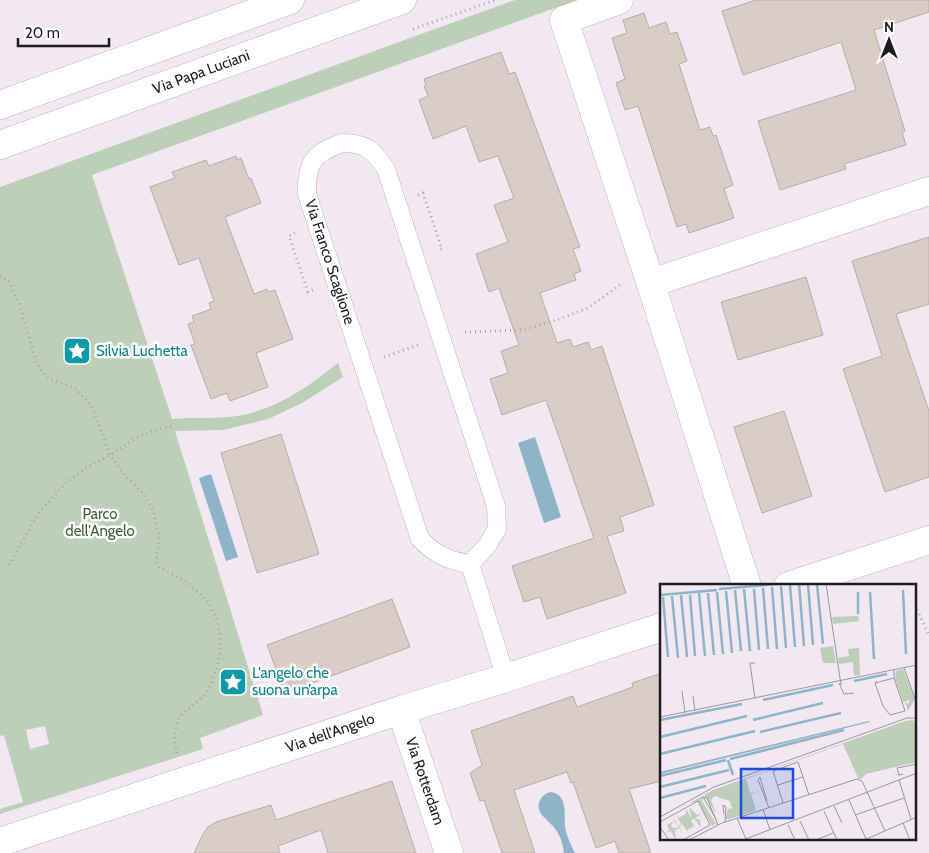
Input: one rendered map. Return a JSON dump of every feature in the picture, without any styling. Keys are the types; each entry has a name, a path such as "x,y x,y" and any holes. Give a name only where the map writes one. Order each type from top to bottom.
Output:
{"street":[{"path":"0,105 290,0"},
{"name":"Via Papa Luciani","path":"0,145 402,0"},
{"path":"619,0 564,20 650,279 746,584"},
{"path":"650,279 929,191"},
{"path":"794,584 929,540"},
{"name":"Via dell'Angelo","path":"0,842 401,710 660,628"},
{"name":"Via Rotterdam","path":"401,710 449,853"}],"lane":[{"name":"Via Franco Scaglione","path":"342,143 357,143 370,149 386,169 496,506 497,529 487,546 470,564 444,558 431,550 420,539 307,194 306,176 313,160 325,149 342,143"},
{"path":"470,564 506,678"}],"path":[{"path":"413,197 423,193 442,249 430,253"},
{"path":"302,230 290,236 308,292 320,288"},
{"path":"0,276 8,280 19,303 37,364 49,379 75,388 93,408 110,455 125,475 142,492 153,510 159,536 156,561 159,567 187,582 210,604 218,623 221,647 218,668 207,693 179,717 174,735 179,762 186,782"},
{"path":"456,332 523,330 588,308 611,290 628,281 650,279"},
{"path":"377,359 420,345"},
{"path":"9,565 40,511 66,483 87,467 136,438 174,426"},
{"path":"916,607 929,636"}],"green space":[{"name":"Parco dell'Angelo","path":"515,0 577,0 92,175 172,419 237,416 265,409 303,389 338,363 343,377 302,403 268,419 223,430 175,431 263,715 200,738 203,749 0,814 0,809 23,802 4,735 0,736 0,187","holes":["45,726 49,744 30,749 26,730"]}],"water":[{"path":"535,437 561,517 544,523 518,443"},
{"path":"211,474 238,557 226,561 199,478"},
{"path":"550,792 560,796 562,800 565,810 565,826 575,853 564,853 562,841 558,833 540,812 541,798"}],"building":[{"path":"756,0 929,0 929,12 874,30 905,131 902,132 906,145 844,164 846,169 780,190 758,121 856,90 841,42 743,75 722,11"},
{"path":"644,13 649,28 666,22 670,34 677,32 687,61 679,64 700,130 710,127 713,136 716,135 733,185 724,189 734,218 689,233 686,224 677,227 638,106 625,110 616,83 625,79 612,38 627,33 623,20"},
{"path":"501,52 509,74 515,72 580,247 573,249 581,271 574,274 576,280 540,293 557,343 570,339 573,347 588,342 591,350 602,346 654,505 620,517 624,531 607,536 626,593 547,619 540,597 524,602 512,566 594,538 546,400 502,415 490,379 508,373 501,351 519,345 499,288 489,292 476,254 508,242 494,205 514,198 498,156 479,162 466,126 433,139 419,100 428,96 424,86 426,85 424,79"},
{"path":"236,156 237,160 241,158 261,203 225,217 254,294 267,289 268,292 275,290 293,339 256,353 268,387 230,401 227,393 211,399 191,345 195,344 188,324 194,322 192,316 211,309 209,303 214,301 199,258 179,265 150,187 175,178 172,172 206,160 209,166"},
{"path":"929,237 929,304 896,314 929,411 929,477 885,492 843,369 882,356 852,261"},
{"path":"806,277 823,335 738,360 721,302"},
{"path":"784,411 812,496 762,513 734,427"},
{"path":"281,434 319,554 257,573 221,453"},
{"path":"392,599 410,647 285,693 267,645"},
{"path":"660,674 660,781 629,789 651,853 619,853 615,841 596,848 573,782 571,783 567,772 514,790 535,853 502,853 484,800 480,801 470,773 482,765 471,731 573,696 577,707 633,687 632,683"},
{"path":"392,781 416,853 328,853 321,830 278,846 280,853 194,853 203,834 208,827 216,822 271,805 276,820"}],"place":[{"name":"Silvia Luchetta","path":"77,351"},
{"name":"L'angelo che suona un’arpa","path":"233,682"}]}
